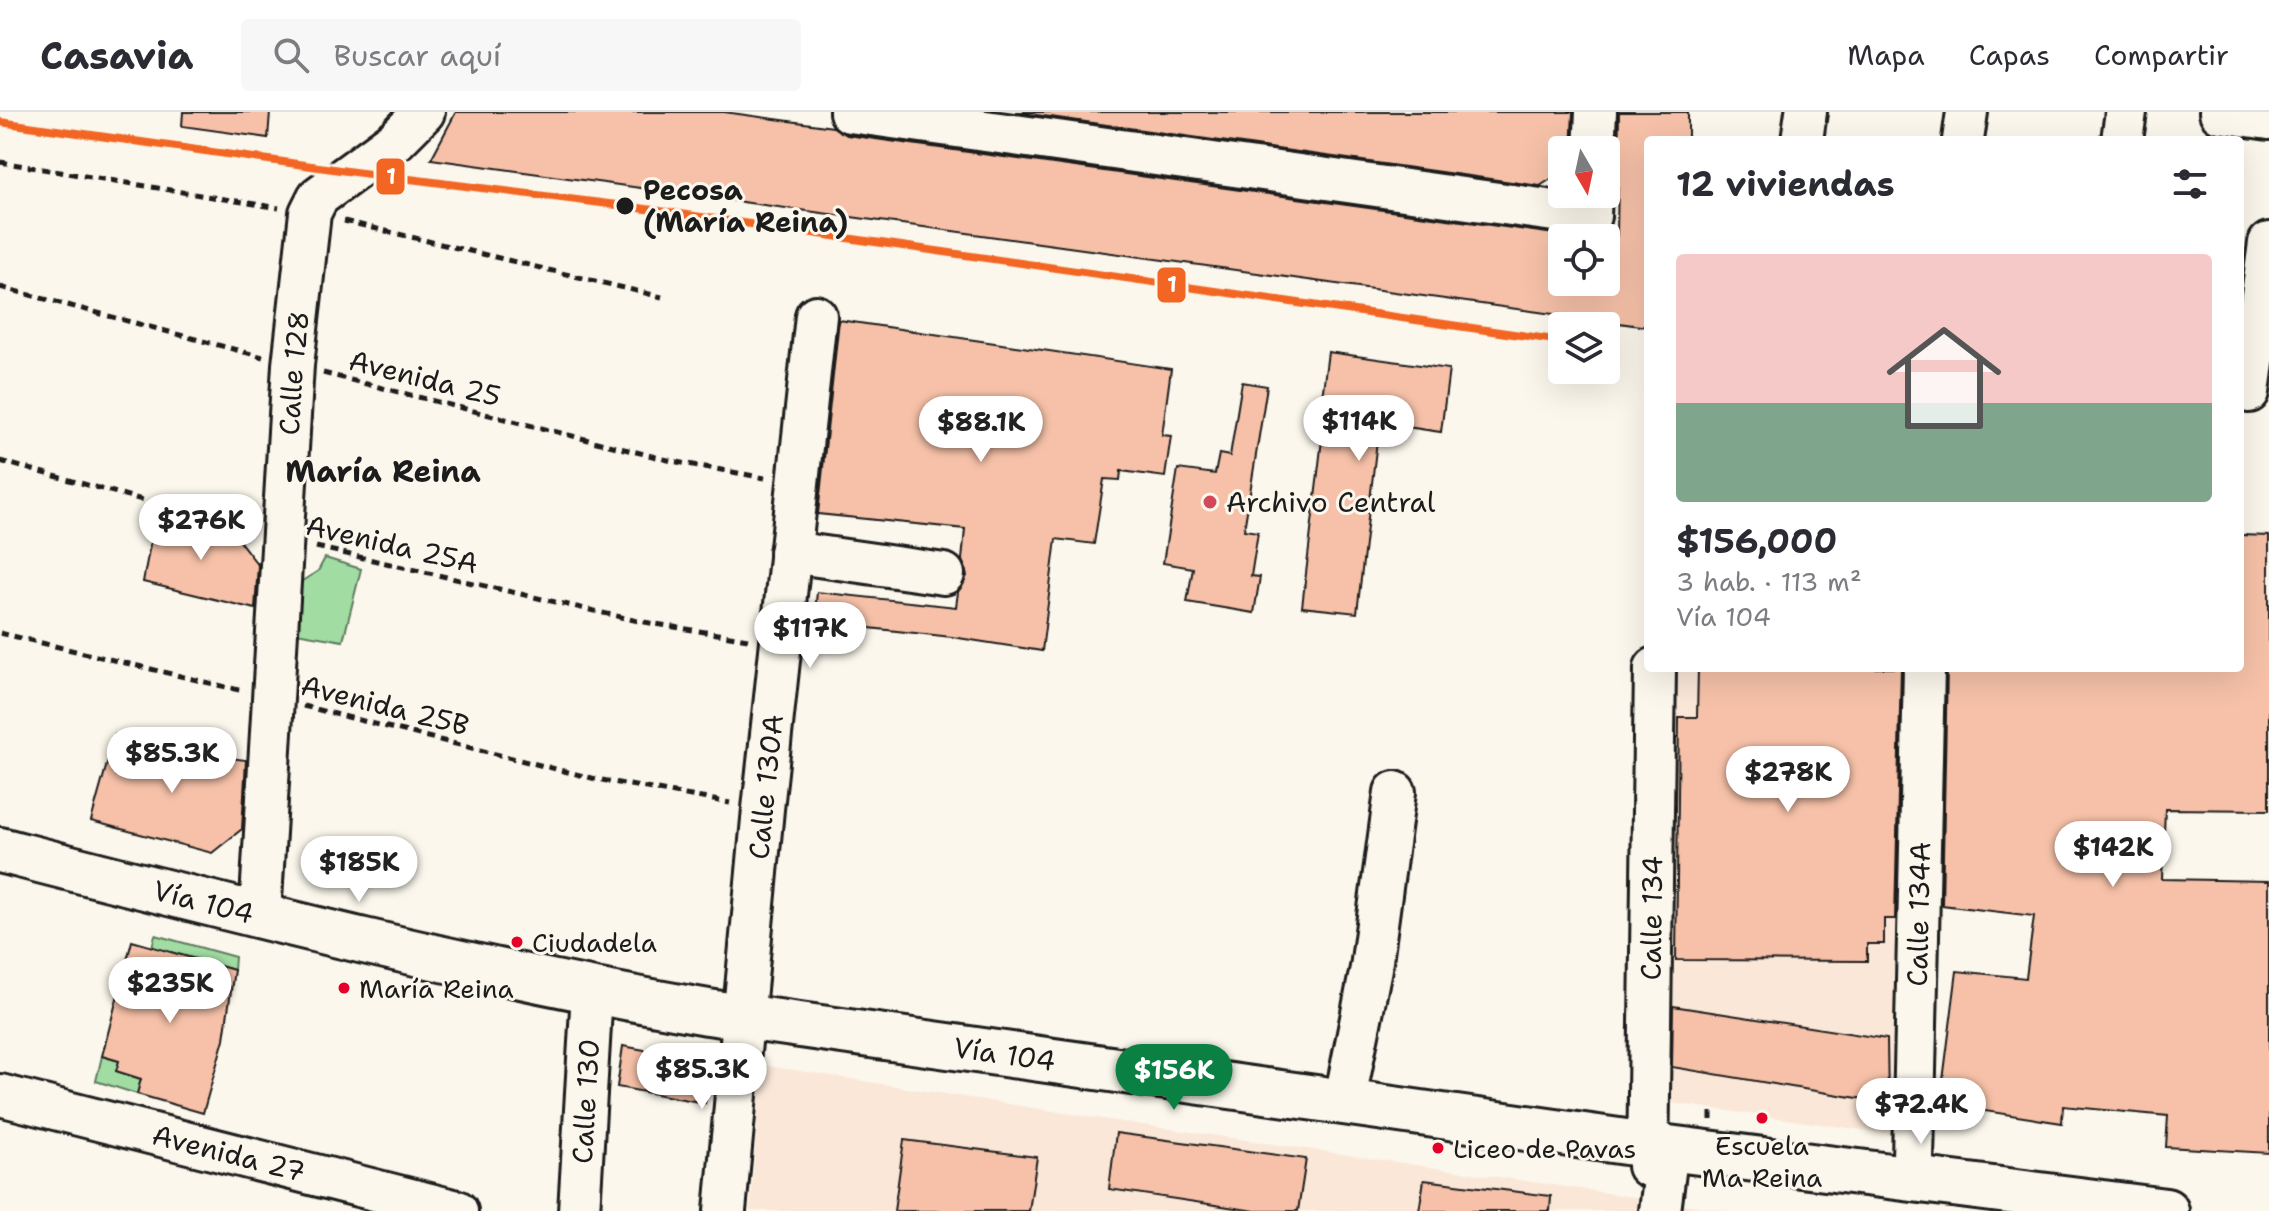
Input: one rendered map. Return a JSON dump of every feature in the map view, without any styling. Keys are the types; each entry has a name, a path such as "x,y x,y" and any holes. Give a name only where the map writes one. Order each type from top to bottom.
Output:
{"main road":[{"name":"Vía 104","path":"0,850 260,916 592,992 742,1017 1341,1101 1655,1153 2166,1211"}],"street":[{"name":"Calle 128","path":"260,916 293,365 310,213 318,197 397,139 424,112"},
{"path":"850,112 1590,216 1590,208"},
{"path":"1595,136 1596,112"},
{"path":"1803,136 1806,112"},
{"path":"1964,136 1967,112"},
{"path":"2123,136 2126,112"},
{"path":"2220,112 2269,119"},
{"path":"2249,392 2269,243"},
{"name":"Calle 130A","path":"725,1211 763,809 816,316"},
{"path":"790,552 944,574"},
{"name":"Calle 134","path":"1655,672 1655,1153 1660,1211"},
{"name":"Calle 134A","path":"1913,1160 1924,672"},
{"path":"1341,1101 1348,1084 1371,968 1395,792"},
{"name":"Calle 130","path":"579,1211 592,992"},
{"name":"Avenida 27","path":"0,1095 457,1211"}],"path":[{"name":"Avenida 25","path":"0,287 672,461 797,484"},
{"name":"Avenida 25A","path":"0,461 282,539 638,621 780,644"},
{"name":"Avenida 25B","path":"0,633 596,779 763,809"}],"shaded area":[{"path":"1667,672 1933,672 1898,1135 1657,1101"},
{"name":"Liceo de Pavas","path":"762,1065 1109,1120 1729,1211 750,1211"}],"green space":[{"path":"325,558 361,569 343,641 290,632 294,586 318,571"},
{"path":"155,935 235,957 234,970 152,947"},
{"path":"102,1056 119,1061 117,1071 141,1079 137,1094 96,1081"}],"building":[{"path":"183,112 270,112 268,138 182,126"},
{"path":"456,112 724,112 833,127 847,135 1548,233 1548,296 1620,296 1620,224 1617,224 1617,208 1620,208 1619,112 1688,112 1688,136 1644,136 1644,326 1620,323 1620,312 1548,313 431,159"},
{"path":"1015,112 1573,112 1572,136 1548,136 1548,181 1540,186"},
{"path":"839,320 1171,369 1162,435 1171,436 1165,477 1121,471 1120,480 1104,479 1094,544 1056,539 1042,651 952,637 814,622 817,592 956,607 958,592 967,576 962,560 965,529 818,514"},
{"path":"1328,352 1449,369 1441,432 1379,423 1357,613 1302,607 1325,414 1320,413"},
{"name":"Archivo Central","path":"1242,382 1267,386 1244,530 1258,532 1251,576 1260,577 1254,613 1187,602 1193,568 1163,563 1178,469 1215,474 1219,454 1230,456"},
{"path":"156,512 233,533 258,565 255,609 143,582"},
{"path":"2244,535 2269,536 2269,810 2165,809 2162,879 2269,881 2269,1153 2166,1147 2168,1116 2063,1106 2062,1123 1940,1104 1957,971 2026,978 2034,916 1942,905 1947,672 2244,672"},
{"path":"1698,672 1901,672 1895,919 1884,919 1884,944 1867,944 1867,961 1676,960 1679,717 1697,717"},
{"path":"115,735 176,751 246,760 242,829 212,853 91,821"},
{"path":"132,941 234,970 224,1039 203,1113 137,1094 141,1079 116,1071 119,1061 102,1056"},
{"path":"1673,1006 1887,1039 1888,1103 1672,1067"},
{"path":"623,1046 714,1063 705,1103 617,1087"},
{"path":"1116,1133 1306,1159 1298,1211 1255,1211 1109,1189"},
{"path":"904,1140 1037,1157 1029,1211 894,1211"},
{"path":"1424,1180 1551,1196 1550,1211 1419,1211"}],"transit line":[{"name":"1","path":"0,122 354,172 625,206 1548,339"}],"place":[{"name":"Pecosa (María Reina)","path":"625,206"},
{"name":"Archivo Central","path":"1210,502"},
{"name":"Ciudadela","path":"517,942"},
{"name":"María Reina","path":"344,988"},
{"name":"Escuela Ma Reina","path":"1762,1118"},
{"name":"Liceo de Pavas","path":"1438,1148"}],"district":[{"name":"María Reina","path":"383,472"}]}
